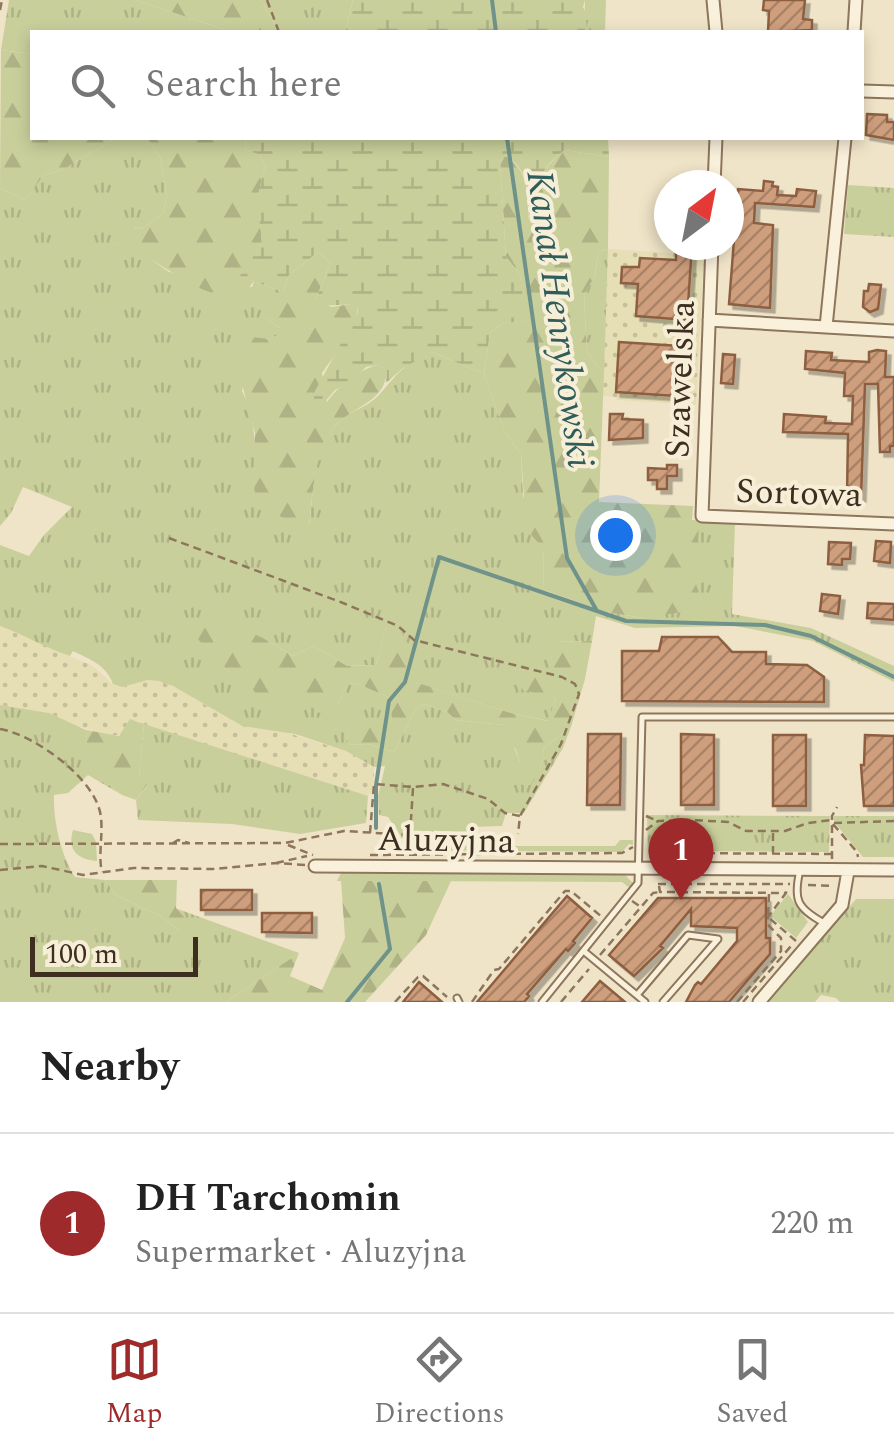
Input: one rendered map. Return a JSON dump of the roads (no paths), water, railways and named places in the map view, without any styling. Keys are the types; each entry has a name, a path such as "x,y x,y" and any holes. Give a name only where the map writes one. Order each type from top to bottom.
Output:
{"street":[{"path":"713,0 716,30"},
{"path":"854,30 856,0"},
{"path":"864,91 894,92"},
{"path":"715,170 716,140"},
{"path":"826,327 846,140"},
{"name":"Szawelska","path":"702,516 711,260"},
{"path":"709,320 894,331"},
{"name":"Sortowa","path":"702,516 894,524"},
{"name":"Aluzyjna","path":"317,859 640,869 894,870"},
{"path":"759,1002 842,905 848,870"}],"lane":[{"path":"542,1002 638,883 642,717 894,717"},
{"path":"800,870 797,899 812,916 826,924"},
{"path":"637,995 688,935 718,939 664,1002"},
{"path":"585,952 600,958 645,1002"}],"waterway":[{"name":"Kanał Henrykowski","path":"492,0 496,30"},
{"name":"Kanał Henrykowski","path":"507,140 567,558 597,611 626,621 765,625 811,636 894,677"},
{"path":"376,828 376,785 389,701 405,682 439,557 597,611"},
{"path":"347,1002 390,949 379,884"}],"place":[{"name":"DH Tarchomin","path":"681,900"}]}
